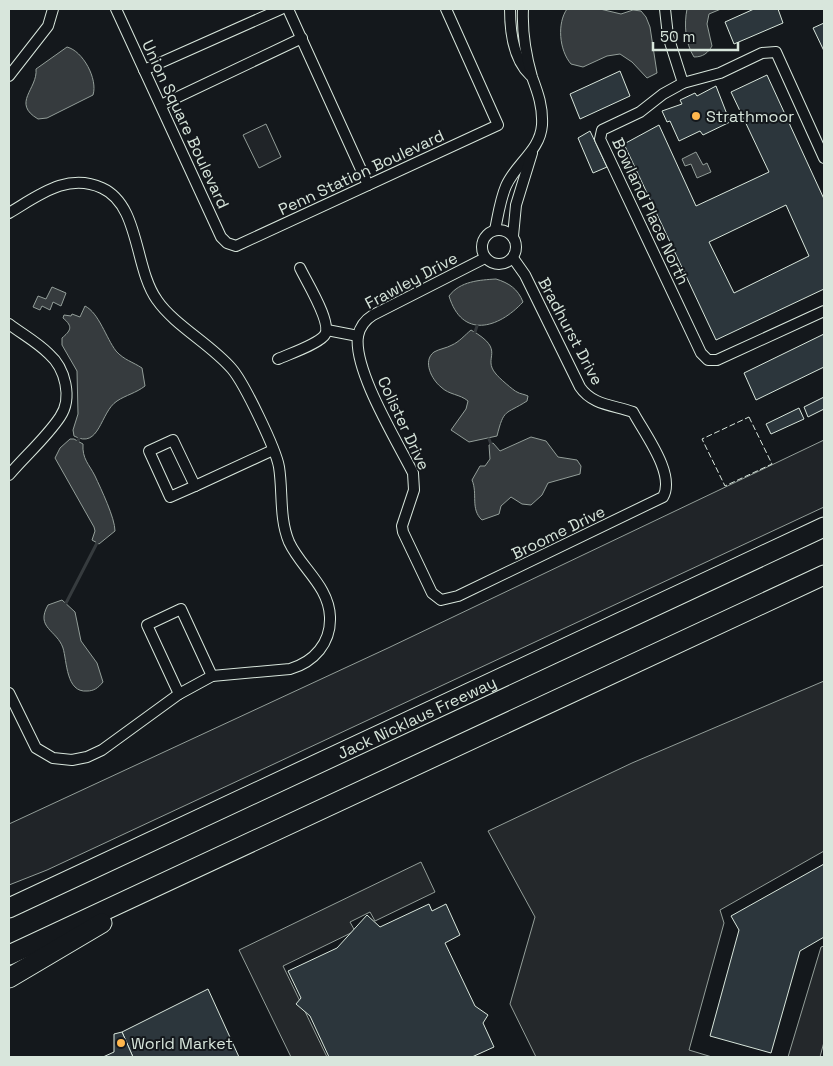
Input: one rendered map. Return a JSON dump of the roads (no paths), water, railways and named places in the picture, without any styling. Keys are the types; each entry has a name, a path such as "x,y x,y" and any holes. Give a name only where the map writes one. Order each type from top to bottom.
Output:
{"highway":[{"name":"Jack Nicklaus Freeway","path":"9,908 824,527"},
{"path":"9,955 824,574"},
{"path":"9,978 191,870"}],"street":[{"path":"9,76 48,26 53,9"},
{"name":"Union Square Boulevard","path":"116,9 221,237 228,243 236,246"},
{"path":"144,70 281,9"},
{"path":"288,9 368,185"},
{"name":"Penn Station Boulevard","path":"236,246 498,125 446,9"},
{"path":"510,9 510,27 514,44 520,62 533,78"},
{"path":"513,236 501,230 495,230 490,233 483,241 482,252 485,258 491,263 499,265 507,263 513,258 516,247 513,236 516,204 542,126 542,108 526,48 523,9"},
{"path":"665,9 668,36 683,83"},
{"path":"161,105 302,38"},
{"name":"Bowland Place North","path":"824,158 776,52 762,53 720,74 683,83 663,94 640,112 602,130 600,139 701,353 708,360 717,360 824,310"},
{"path":"495,230 506,186 516,169 532,152"},
{"path":"9,213 45,191 66,183 89,184 115,196 125,208 143,269 156,300 232,369 273,450 278,464 282,510 290,543 326,596 330,617 326,640 311,658 301,666 290,669 212,676 179,694 102,750 72,760 53,758 36,748 9,693"},
{"name":"Frawley Drive","path":"358,336 362,324 373,315 485,258"},
{"name":"Bradhurst Drive","path":"513,258 525,275 587,397 597,402 633,412 666,472"},
{"path":"278,359 322,338 327,330 325,320 300,268"},
{"path":"9,324 50,354 60,366 65,378 66,391 61,416 9,475"},
{"path":"327,330 358,336"},
{"name":"Colister Drive","path":"358,336 361,365 413,473 414,490 402,526 403,532 432,593 441,600"},
{"path":"195,486 173,440 149,451 170,497 195,486 273,450"},
{"name":"Broome Drive","path":"441,600 467,592 663,497 668,483 666,472"},
{"path":"179,694 147,625 181,609 212,676"}],"waterway":[{"path":"475,332 477,326"},
{"path":"489,439 491,444"},
{"path":"66,603 97,543"}],"place":[{"name":"Strathmoor","path":"696,116"},
{"name":"World Market","path":"121,1043"}]}
